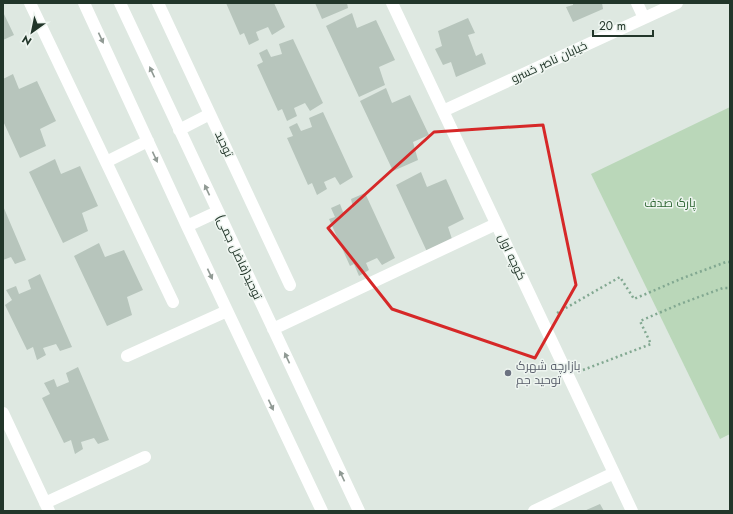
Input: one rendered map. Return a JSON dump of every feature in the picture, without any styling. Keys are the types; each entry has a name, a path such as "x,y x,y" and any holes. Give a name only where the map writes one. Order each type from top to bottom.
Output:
{"street":[{"path":"30,3 173,302"},
{"path":"84,3 187,226 322,511"},
{"name":"توحید(فاضل جمی)","path":"120,3 217,212 359,511"},
{"name":"توحید","path":"158,3 290,285"},
{"name":"کوچه اول","path":"392,3 632,511"},
{"path":"637,3 644,18"},
{"name":"خیابان ناصر خسرو","path":"443,111 677,3"},
{"path":"179,130 210,114"},
{"path":"106,162 148,141"},
{"path":"187,226 217,212"},
{"path":"273,329 496,224"},
{"path":"127,356 227,311"},
{"path":"3,414 47,507 145,457"},
{"path":"534,511 614,473"}],"path":[{"path":"542,322 620,277 634,299 683,278 726,262 730,262"},
{"path":"568,376 651,344 640,321 723,288 730,288"}],"highlighted area":[{"path":"543,125 576,285 535,358 392,309 328,228 434,132"}],"green space":[{"name":"پارک صدف","path":"730,107 730,434 720,439 591,174"}],"building":[{"path":"226,3 274,3 285,27 272,35 268,27 256,32 259,40 249,45 244,33 240,35"},
{"path":"315,3 347,3 348,8 322,19"},
{"path":"573,3 602,3 603,9 573,22 566,7 573,5"},
{"path":"3,12 14,35 3,40"},
{"path":"352,13 357,28 376,20 395,60 379,67 385,85 359,97 326,26"},
{"path":"468,18 475,33 468,35 476,56 482,53 486,64 456,77 451,62 443,65 435,49 442,46 438,31"},
{"path":"293,39 323,103 310,111 305,103 294,108 297,116 287,121 282,109 278,111 257,65 263,62 259,53 267,49 271,57 282,54 279,44"},
{"path":"13,74 19,89 37,81 56,121 40,129 46,146 20,158 3,121 3,79"},
{"path":"386,88 392,103 410,95 429,135 413,142 418,160 393,171 360,101"},
{"path":"323,112 353,177 340,185 335,177 324,182 327,189 317,195 312,183 308,185 287,138 293,136 289,127 297,123 301,131 312,127 309,118"},
{"path":"55,159 61,174 80,166 98,206 82,213 88,231 63,243 29,172"},
{"path":"421,172 427,187 446,179 464,219 448,227 454,245 429,256 396,185"},
{"path":"365,193 395,258 382,265 377,258 366,263 369,270 359,276 354,264 350,266 329,219 335,217 331,208 340,204 343,212 353,208 351,199"},
{"path":"3,206 26,260 15,264 11,257 3,260"},
{"path":"99,243 105,257 124,250 143,290 127,297 132,315 107,326 74,256"},
{"path":"40,274 72,347 60,351 56,344 43,348 46,355 37,360 33,347 27,350 5,305 12,300 6,290 16,286 19,294 31,289 28,280"},
{"path":"78,367 109,440 98,444 94,438 81,442 83,449 75,454 71,440 64,443 42,398 50,394 44,383 54,379 57,387 69,382 66,373"},
{"path":"600,504 604,511 584,511"}],"place":[{"name":"بازارچه شهرک توحید جم","path":"508,373"}]}
